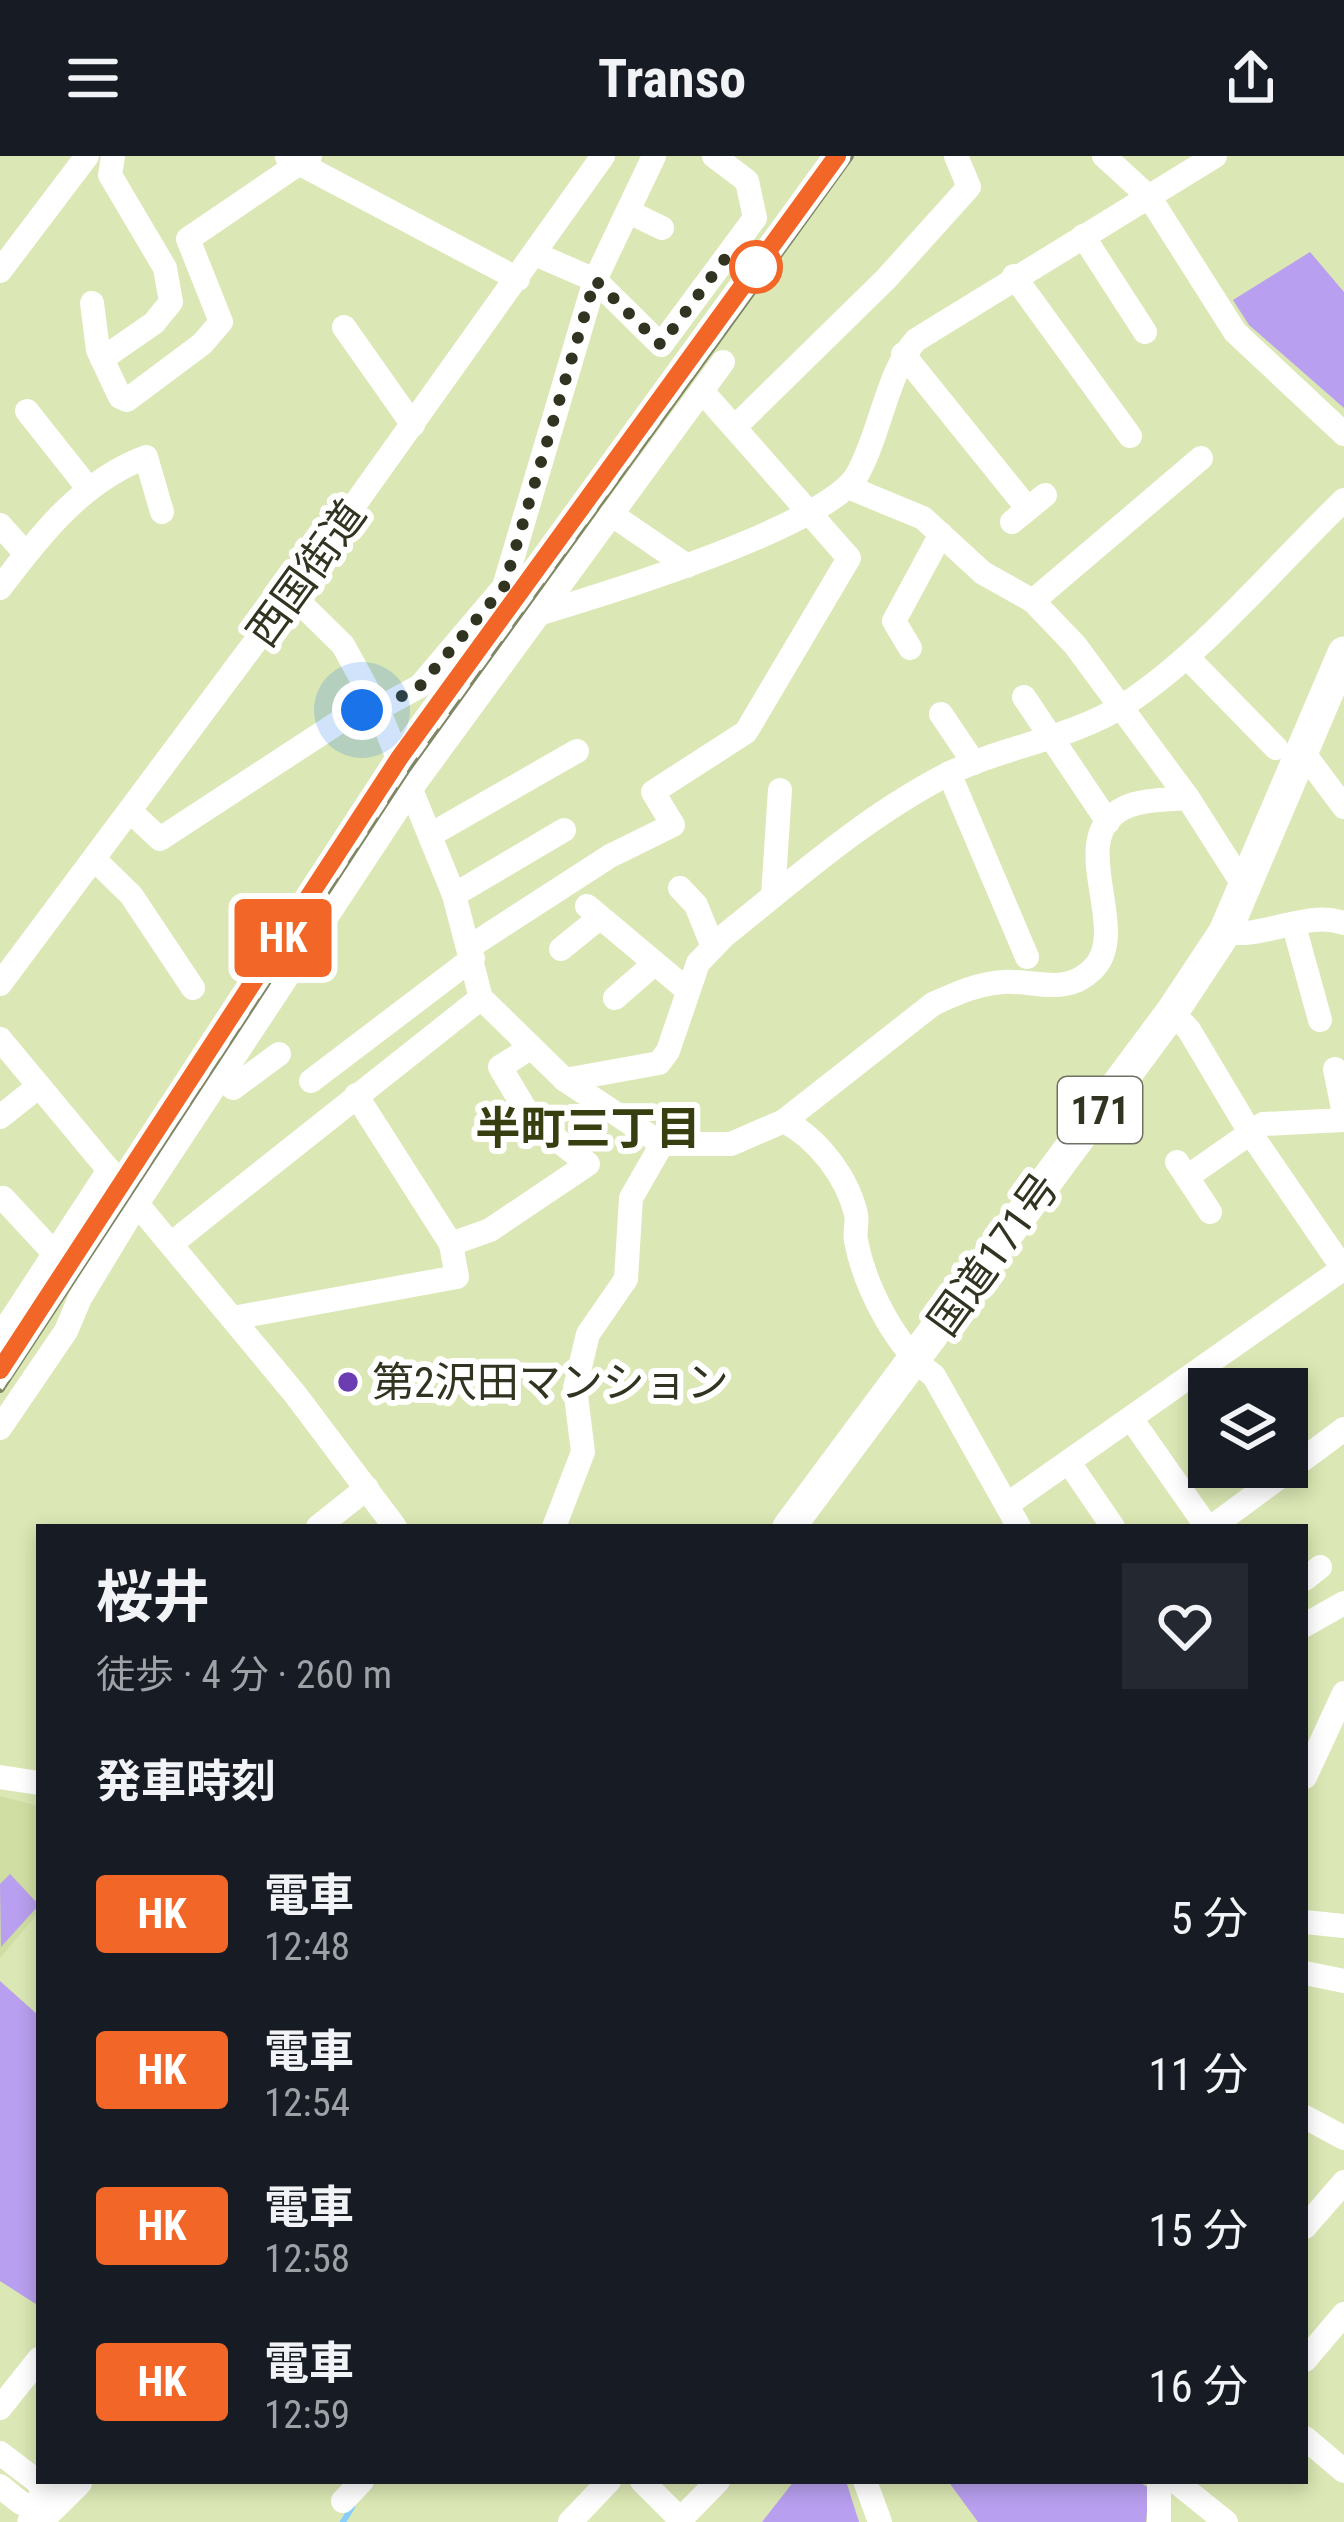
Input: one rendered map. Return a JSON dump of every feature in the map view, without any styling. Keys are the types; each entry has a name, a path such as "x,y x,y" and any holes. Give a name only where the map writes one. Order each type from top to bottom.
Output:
{"highway":[{"name":"国道171号","path":"791,1524 1172,1012 1225,932 1289,750 1344,653"},
{"path":"44,2518 73,2484"}],"street":[{"path":"0,271 87,156"},
{"path":"102,359 154,323 171,302 165,268 110,175 113,156"},
{"name":"西国街道","path":"0,984 291,594 603,156"},
{"path":"130,811 160,839 345,718 378,709 420,686 504,587 595,280 654,156"},
{"path":"535,254 595,280 661,345 755,218 747,182 714,156"},
{"path":"735,427 886,279 969,187 956,156"},
{"path":"1103,156 1150,198 1234,332 1344,434"},
{"path":"538,614 687,566 809,513 848,487 891,398 903,355 916,340 1215,156"},
{"path":"92,303 102,359 119,397 128,400 202,344 221,322 188,239 298,158 518,278"},
{"path":"629,212 662,228"},
{"path":"1084,236 1145,332"},
{"path":"1014,276 1130,436"},
{"path":"344,327 412,425"},
{"path":"903,355 1028,509"},
{"path":"0,1428 66,1330 137,1204 413,786 723,362"},
{"path":"311,1082 472,952 610,856 673,826 653,792 746,732 849,558 702,391"},
{"path":"27,411 88,488"},
{"path":"0,588 88,488 112,470 146,457 161,512"},
{"path":"1033,601 1201,458"},
{"path":"848,487 889,501 941,534 983,573 1033,601 1189,798 1244,886"},
{"path":"566,1080 659,1063 668,1051 698,963 773,896 872,820 949,773 1053,740 1120,707 1189,658 1241,599 1344,500"},
{"path":"611,514 687,566"},
{"path":"0,525 26,554"},
{"path":"910,648 894,621 941,534"},
{"path":"291,594 343,645 378,709 432,833 472,952 481,998 566,1080 662,1144 731,1144 784,1121 933,1004 1003,982 1068,986 1089,974 1106,956 1108,935 1096,867 1108,822 1122,808 1189,798"},
{"path":"1189,658 1344,807"},
{"path":"1024,697 1108,822"},
{"path":"941,714 974,763"},
{"path":"432,833 577,751"},
{"path":"949,773 1028,957"},
{"path":"773,896 780,790"},
{"path":"454,895 564,830"},
{"path":"94,859 131,895 193,988"},
{"path":"680,887 697,904 713,947"},
{"path":"561,950 593,912 635,942 686,989"},
{"path":"1225,932 1251,937 1338,913"},
{"path":"1294,926 1320,1020"},
{"path":"615,998 654,964"},
{"path":"171,1244 481,998"},
{"path":"784,1121 812,1135 840,1180 857,1217 854,1237 872,1292 914,1361 934,1376 1013,1516 1070,1464 1344,1269 1251,1134 1189,1030 1172,1012"},
{"path":"0,1039 232,1318 393,1524"},
{"path":"451,1244 490,1230 589,1164 531,1119 500,1067 530,1048"},
{"path":"221,1077 233,1088 279,1054"},
{"path":"1210,1212 1182,1169 1263,1124 1344,1117 1335,1069"},
{"path":"0,1117 39,1085"},
{"path":"232,1318 457,1277 451,1244 356,1095"},
{"path":"555,1524 583,1452 575,1388 588,1334 626,1279 631,1198 662,1144"},
{"path":"0,1337 109,1170"},
{"path":"3,1198 55,1253"},
{"path":"1132,1420 1207,1524"},
{"path":"1213,1524 1344,1429"},
{"path":"1070,1464 1111,1524"},
{"path":"322,1524 367,1488"},
{"path":"1308,1623 1344,1603"},
{"path":"1308,1772 1336,1729 1344,1694"},
{"path":"1308,1747 1336,1729"},
{"path":"0,1777 36,1783"},
{"path":"1308,1922 1344,1926"},
{"path":"1308,1974 1344,1982"},
{"path":"1308,2119 1344,2138"},
{"path":"1308,2224 1344,2182"},
{"path":"1308,2358 1335,2342 1344,2314"},
{"path":"0,2408 36,2363"},
{"path":"1308,2440 1344,2470"},
{"path":"0,2453 36,2480"},
{"path":"38,2484 44,2518"},
{"path":"343,2501 359,2484"},
{"path":"570,2522 606,2484"},
{"path":"645,2484 679,2520 715,2484"},
{"path":"866,2484 880,2522"},
{"path":"1159,2484 1159,2522"},
{"path":"1179,2484 1226,2522"},
{"path":"0,2486 44,2518"}],"shaded area":[{"path":"1310,252 1344,292 1344,408 1249,325 1233,300"},
{"path":"0,1796 36,1805 36,1916 0,1958"},
{"path":"10,1874 36,1902 36,1908 1,1947 0,1884"},
{"path":"0,1981 36,2013 36,2304 0,2281"},
{"path":"792,2484 847,2484 859,2522 762,2522"},
{"path":"950,2484 1142,2484 1149,2488 1146,2522 978,2522"}],"waterway":[{"path":"343,2522 352,2507"}],"railway":[{"path":"0,1388 406,769 849,156"}],"train":[{"name":"HK","path":"0,1370 400,757 837,156"}],"place":[{"name":"第2沢田マンション","path":"348,1382"}],"district":[{"name":"半町三丁目","path":"588,1128"}],"route":[{"path":"362,710 378,709 420,686 504,587 532,506 595,280 661,345 730,252 756,267"}]}
